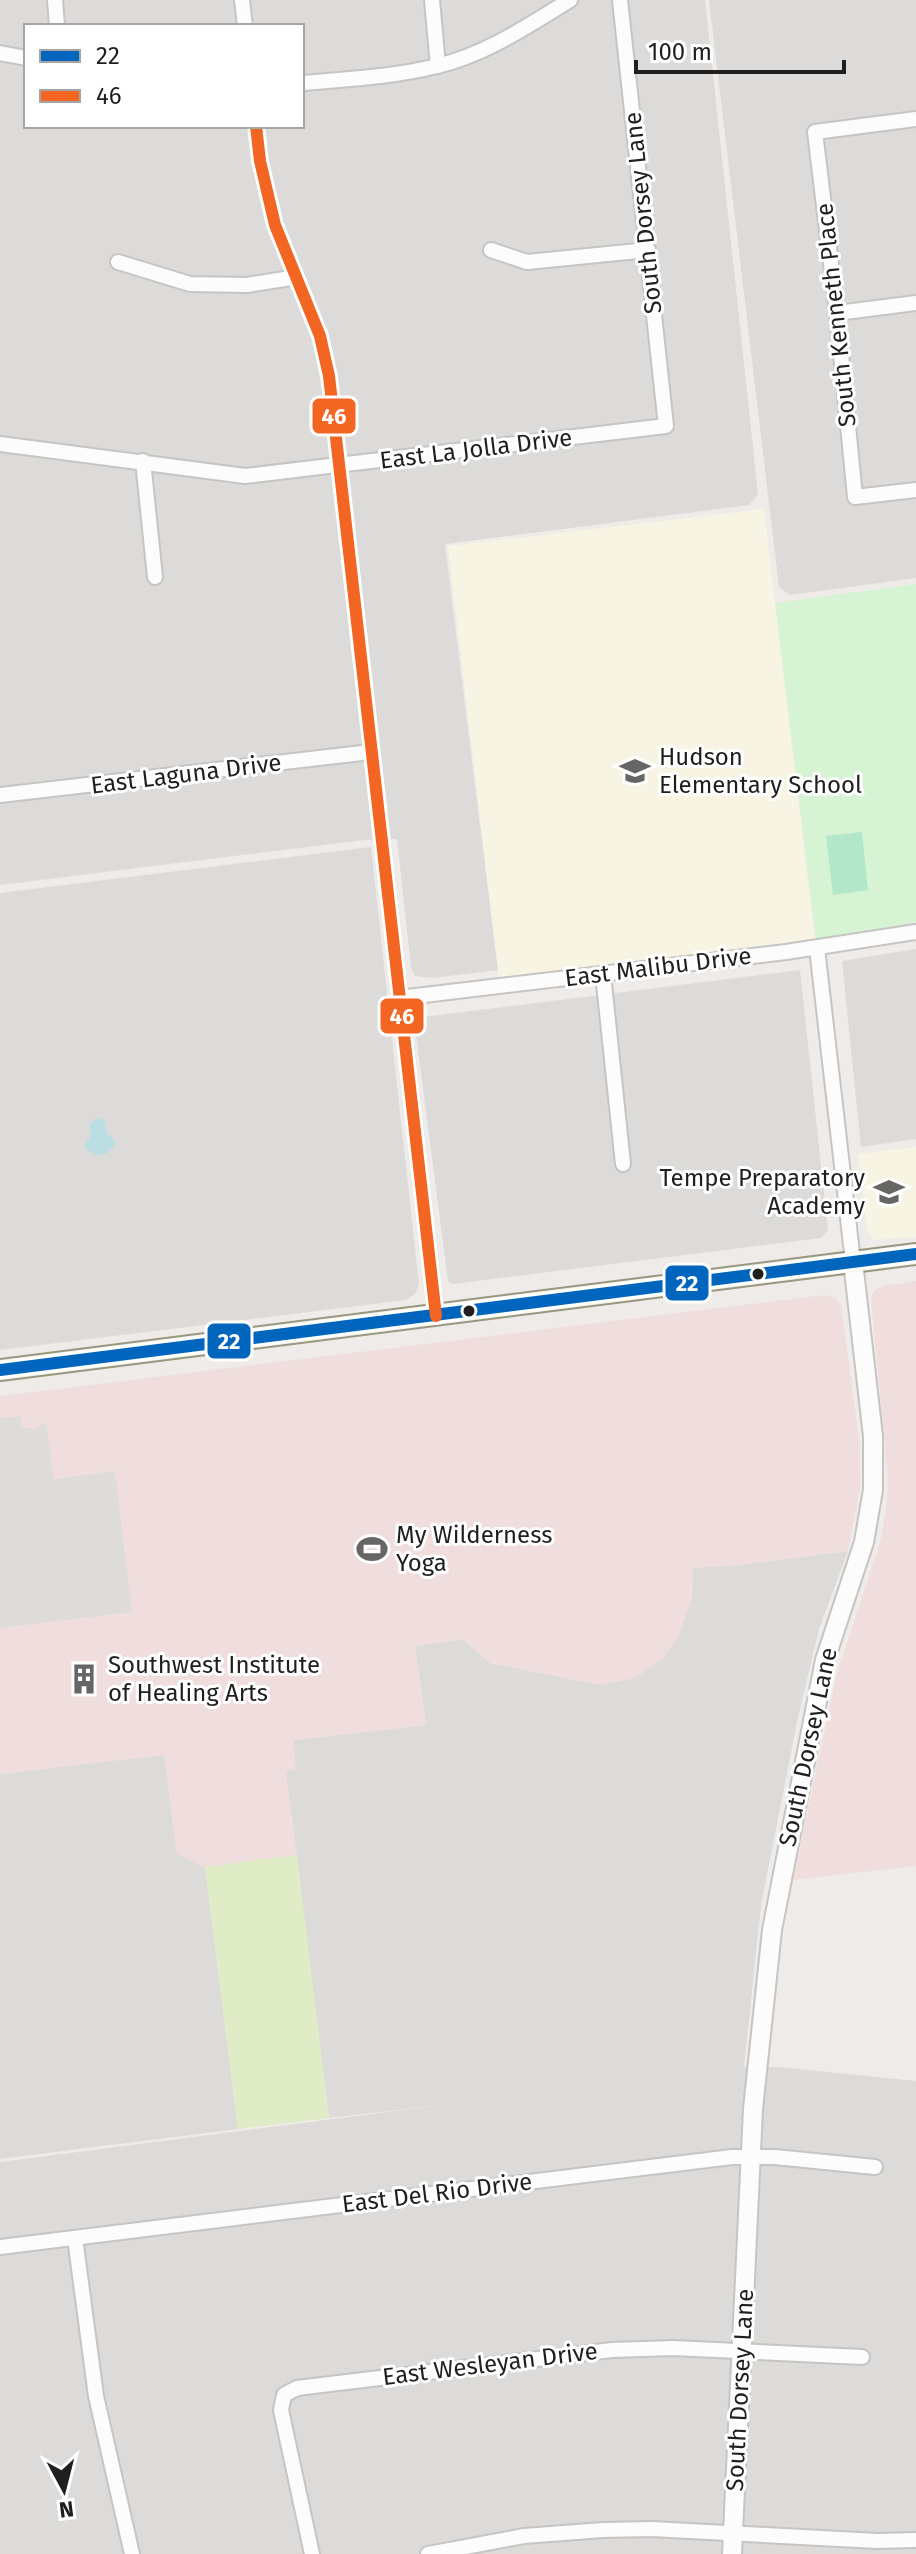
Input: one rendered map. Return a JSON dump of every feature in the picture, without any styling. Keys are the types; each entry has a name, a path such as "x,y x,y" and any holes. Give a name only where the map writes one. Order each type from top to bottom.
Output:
{"main road":[{"path":"0,1370 916,1254"}],"street":[{"path":"55,0 57,24"},
{"path":"242,0 245,24"},
{"path":"432,0 438,66"},
{"path":"304,83 374,77 438,66 476,52 570,0"},
{"name":"South Dorsey Lane","path":"620,0 666,426"},
{"path":"0,53 24,58"},
{"name":"South Kenneth Place","path":"916,119 815,132 855,497 916,490"},
{"path":"256,128 260,161 275,225 320,336 329,376 436,1316"},
{"path":"491,250 527,262 648,250"},
{"path":"118,262 190,284 247,285 297,277"},
{"path":"837,313 916,303"},
{"name":"East La Jolla Drive","path":"0,444 245,476 666,426"},
{"path":"143,461 155,577"},
{"name":"East Laguna Drive","path":"0,795 371,752"},
{"name":"East Malibu Drive","path":"399,998 817,948 916,932"},
{"name":"South Dorsey Lane","path":"732,2554 753,2109 777,1895 825,1660 864,1542 872,1500 873,1436 817,948"},
{"path":"603,974 623,1164"},
{"name":"East Del Rio Drive","path":"0,2247 751,2156 875,2167"},
{"path":"75,2238 96,2396 132,2554"},
{"name":"East Wesleyan Drive","path":"312,2554 281,2410 284,2395 289,2391 304,2386 590,2352 658,2348 862,2357"},
{"path":"428,2554 512,2537 576,2531 652,2529 877,2541 916,2540"}],"shaded area":[{"path":"0,0 705,0 758,494 749,505 445,544 498,970 433,978 415,976 411,967 397,839 364,840 0,885"},
{"path":"709,0 916,0 916,578 790,595 779,587"},
{"name":"Hudson Elementary School","path":"764,509 815,940 499,978 448,546"},
{"path":"371,847 419,1285 415,1294 406,1300 0,1350 0,893"},
{"path":"916,949 916,1139 861,1147 842,961"},
{"path":"800,970 828,1230 821,1238 452,1284 448,1281 415,1027 423,1017"},
{"name":"Tempe Preparatory Academy","path":"916,1147 916,1237 873,1240 867,1231 858,1154"},
{"path":"916,1281 916,1866 793,1880 837,1673 880,1543 886,1511 888,1478 871,1299 874,1291 883,1286"},
{"path":"825,1295 835,1298 841,1305 859,1439 860,1489 848,1551 693,1568 692,1598 678,1638 663,1658 635,1678 601,1685 490,1663 463,1639 415,1646 426,1725 293,1740 296,1769 286,1771 297,1855 205,1867 177,1854 164,1755 0,1774 0,1396"},
{"path":"20,1416 22,1427 35,1429 46,1422 54,1479 115,1471 132,1612 0,1628 0,1418"},
{"path":"848,1551 819,1629 797,1722 761,1905 744,2067 778,2067 916,2081 916,2554 0,2554 0,2162 441,2105 329,2118 285,1770 292,1740 426,1725 415,1646 463,1639 490,1663 601,1685 692,1598 692,1568"},
{"path":"165,1754 177,1854 205,1867 238,2129 0,2159 0,1774"}],"green space":[{"path":"916,584 916,932 817,948 775,603"},
{"path":"862,832 868,890 833,895 826,836"},
{"path":"297,1855 329,2118 238,2129 205,1867"}],"water":[{"path":"98,1118 105,1121 107,1133 116,1142 102,1155 93,1154 84,1147 91,1135 89,1124"}],"transit line":[{"name":"46","path":"256,128 260,161 275,225 320,336 329,376 436,1316"},
{"name":"22","path":"0,1370 916,1254"}],"place":[{"name":"Hudson Elementary School","path":"635,771"},
{"name":"Tempe Preparatory Academy","path":"889,1192"},
{"name":"My Wilderness Yoga","path":"372,1549"},
{"name":"Southwest Institute of Healing Arts","path":"84,1679"}]}
